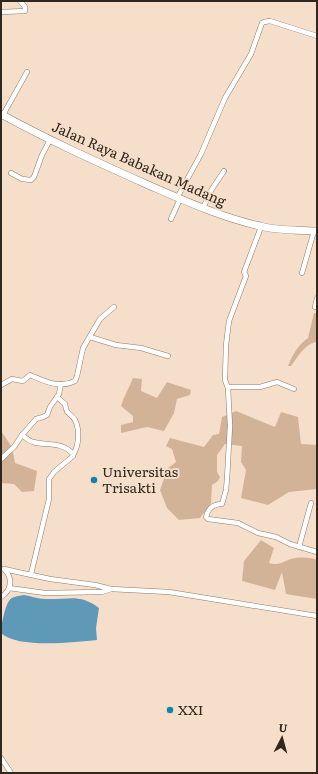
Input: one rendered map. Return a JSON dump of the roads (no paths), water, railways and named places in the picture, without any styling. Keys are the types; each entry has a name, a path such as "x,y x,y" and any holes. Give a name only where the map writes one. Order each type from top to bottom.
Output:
{"main road":[{"name":"Jalan Raya Babakan Madang","path":"2,115 50,140 203,208 261,227 284,230 315,231"}],"street":[{"path":"1,12 25,11 25,7 20,1"},
{"path":"171,219 178,198 201,154 225,98 251,54 262,23 270,21 317,36"},
{"path":"2,115 27,72"},
{"path":"11,173 22,179 31,180 50,140"},
{"path":"203,208 212,189 224,171"},
{"path":"261,227 244,272 246,276 229,321 225,354 225,380 228,386 230,426 226,490 222,504 215,504 210,507 206,517 208,519 238,522 258,533 276,537 290,544 317,552"},
{"path":"302,273 315,231"},
{"path":"315,307 317,298"},
{"path":"1,385 12,379 23,382 30,375 45,382 61,384 75,381 83,348 100,319 114,307"},
{"path":"90,337 116,345 141,348 168,356"},
{"path":"228,386 260,387 277,382 294,389"},
{"path":"1,459 14,447 36,419 47,415 50,407 60,392 61,384"},
{"path":"31,574 49,498 49,479 54,472 73,455 78,445 76,421 69,415 65,404 56,397"},
{"path":"22,435 34,442 58,445 70,451 73,455"},
{"path":"299,547 311,503"},
{"path":"2,568 111,589 169,592 317,616"},
{"path":"1,597 6,594 9,588 10,577 2,568"},
{"path":"9,588 45,592 102,592 111,589"},
{"path":"1,758 11,773"}],"water":[{"path":"24,595 42,599 74,598 86,600 92,603 99,608 96,628 97,640 33,643 9,638 1,633 2,621 6,607 12,598"}],"place":[{"name":"Universitas Trisakti","path":"94,480"},
{"name":"XXI","path":"170,710"}]}
